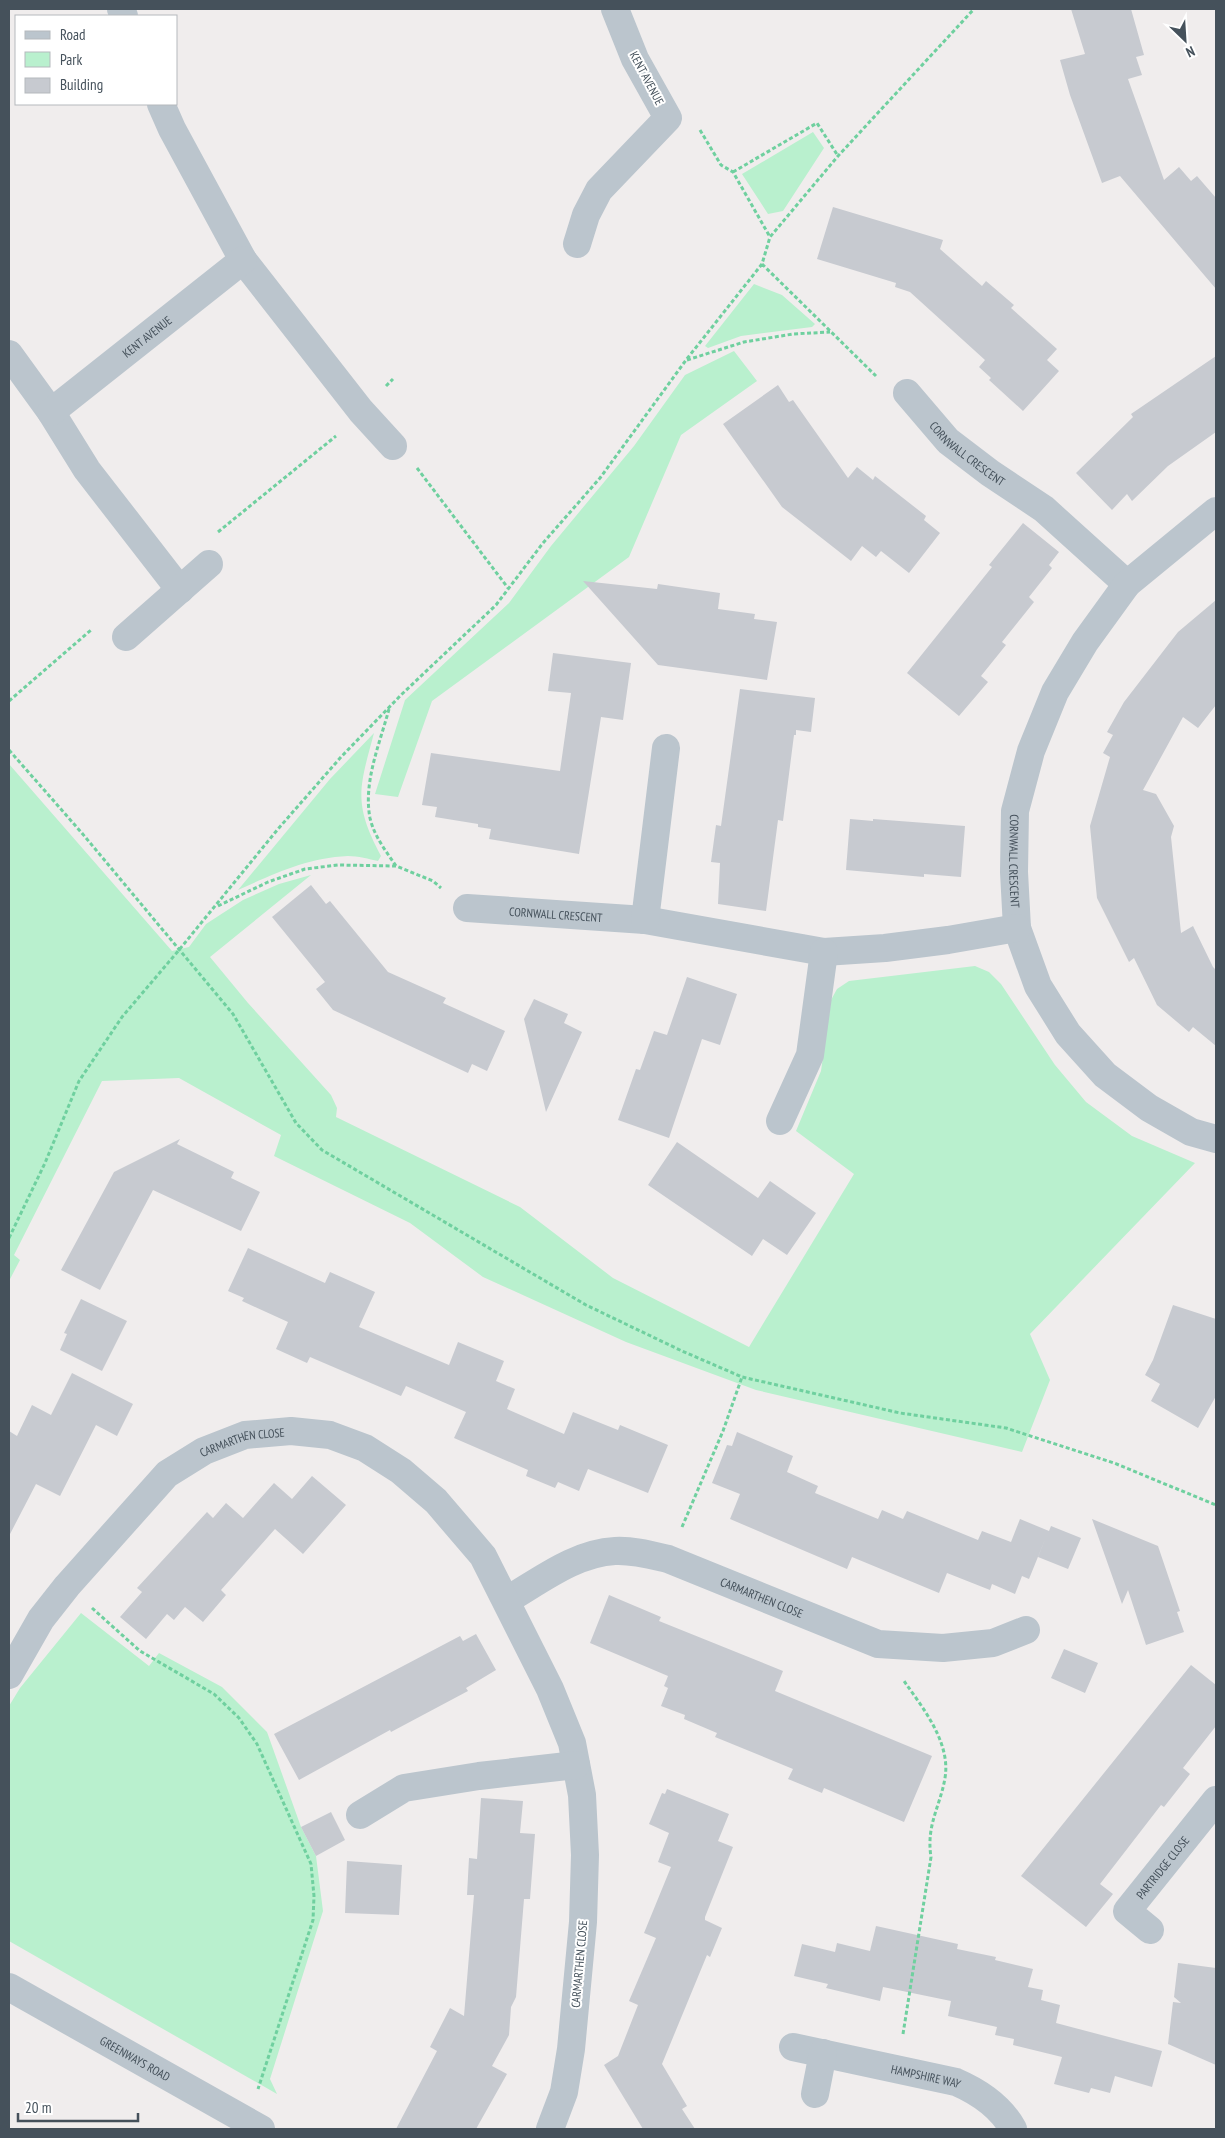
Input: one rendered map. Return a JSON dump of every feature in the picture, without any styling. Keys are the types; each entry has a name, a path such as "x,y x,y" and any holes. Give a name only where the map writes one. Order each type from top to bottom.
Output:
{"street":[{"name":"KENT AVENUE","path":"616,9 635,60 668,118"},
{"path":"161,105 172,129 243,260 361,411 394,446"},
{"path":"576,244 586,215 599,190 668,118"},
{"name":"KENT AVENUE","path":"51,412 243,260"},
{"path":"9,354 51,412 87,470 180,590"},
{"name":"CORNWALL CRESCENT","path":"907,393 948,440 990,473 1044,509 1127,584"},
{"name":"CORNWALL CRESCENT","path":"1216,511 1127,584 1085,642 1055,692 1031,751 1014,812 1014,872 1017,928 1038,986 1068,1034 1105,1075 1149,1108 1191,1132 1216,1139"},
{"path":"126,637 209,564"},
{"path":"645,920 666,748"},
{"name":"CORNWALL CRESCENT","path":"467,908 645,920 824,952 903,946 1017,928"},
{"path":"780,1121 810,1055 824,952"},
{"name":"CARMARTHEN CLOSE","path":"9,1674 41,1619 67,1586 167,1474 204,1450 245,1435 291,1431 330,1435 365,1448 401,1470 436,1501 483,1556 507,1600 550,1689 572,1744 582,1795 586,1855 583,1922 571,2049 564,2092 550,2129"},
{"name":"CARMARTHEN CLOSE","path":"507,1600 588,1555 615,1551 641,1552 668,1559 878,1644 951,1647 993,1643 1026,1630"},
{"path":"360,1815 404,1788 479,1776 576,1765"},
{"name":"PARTRIDGE CLOSE","path":"1150,1930 1127,1911 1216,1800"},
{"name":"GREENWAYS ROAD","path":"9,1987 254,2126"},
{"name":"HAMPSHIRE WAY","path":"793,2047 956,2082 977,2091 1009,2122 1013,2129"},
{"path":"815,2094 823,2053"}],"path":[{"path":"9,1238 45,1163 78,1081 122,1017 278,829 341,757 496,605 543,543 600,478 686,360 762,264 770,237 838,156 974,9"},
{"path":"668,118 698,125 721,165 733,172 770,237"},
{"path":"733,172 817,123 838,156"},
{"path":"762,264 888,387 907,393"},
{"path":"686,360 744,342 793,334 831,332"},
{"path":"209,564 214,535 332,440 361,411"},
{"path":"394,446 412,461 508,588"},
{"path":"9,701 92,630 126,637"},
{"path":"390,708 372,773 368,797 370,819 378,839 396,866"},
{"path":"9,750 81,832 233,1014 296,1123 322,1150 586,1305 682,1351 742,1377 900,1413 1006,1428 1114,1463 1216,1505"},
{"path":"215,907 268,882 305,869 338,865 396,866 433,881 467,908"},
{"path":"668,1559 722,1431 742,1377"},
{"path":"67,1586 140,1651 214,1694 238,1718 258,1744 310,1864 314,1896 313,1920 254,2126"},
{"path":"878,1644 924,1710 938,1737 946,1759 945,1778 930,1828 929,1844 932,1857 897,2069"}],"green space":[{"path":"813,132 824,148 783,211 768,214 742,174"},
{"path":"754,284 782,295 815,324 812,327 741,336 708,348 705,346"},
{"path":"734,351 757,381 681,435 629,557 432,701 398,797 375,794 405,700 509,603 551,546 634,446 685,375"},
{"path":"374,733 365,768 361,796 366,822 381,856 378,861 348,856 318,860 304,863 264,878 238,890 330,779"},
{"path":"9,764 172,951 189,947 206,924 243,900 279,884 311,875 210,957 248,1003 331,1095 337,1108 336,1117 520,1207 613,1278 749,1347 854,1174 796,1131 821,1071 831,1000 837,989 849,981 975,966 989,972 1001,984 1055,1065 1086,1102 1132,1136 1195,1163 1030,1334 1050,1380 1022,1452 756,1390 626,1342 483,1277 410,1223 274,1156 281,1135 179,1078 102,1081 14,1255 20,1260 9,1281"},
{"path":"81,1613 149,1666 159,1653 222,1687 267,1732 301,1827 316,1856 323,1911 270,2079 277,2094 9,1941 9,1706 20,1688"}],"building":[{"path":"1071,9 1131,9 1144,55 1136,57 1142,75 1128,79 1164,180 1179,167 1191,181 1197,176 1216,198 1216,289 1120,176 1102,183 1070,95 1060,60 1085,54"},
{"path":"833,207 943,240 940,249 982,286 986,281 1014,305 1011,308 1057,349 1047,360 1059,371 1023,411 989,380 991,378 979,367 985,360 910,292 895,287 896,283 817,259"},
{"path":"1216,356 1216,432 1168,466 1132,501 1127,494 1112,510 1076,473 1133,417 1131,414"},
{"path":"778,385 789,402 793,400 848,478 857,467 873,480 875,476 926,516 924,520 940,533 909,573 881,551 876,557 862,546 851,561 782,507 723,424"},
{"path":"1023,523 1059,552 1049,565 1052,568 1029,597 1034,602 1002,642 1006,645 981,676 988,682 959,716 907,673 992,567 989,565"},
{"path":"583,581 657,589 658,584 720,593 718,609 755,614 754,619 777,622 767,680 658,665"},
{"path":"1216,600 1216,705 1198,728 1183,717 1143,790 1156,794 1174,826 1171,837 1181,933 1193,926 1216,970 1216,1046 1193,1027 1189,1032 1157,1005 1134,958 1129,962 1097,898 1090,826 1110,757 1103,753 1113,735 1107,732 1124,702 1178,632"},
{"path":"553,653 631,663 623,720 601,717 579,854 489,839 491,829 478,827 478,824 435,817 437,807 422,805 431,753 560,771 571,693 548,691"},
{"path":"740,689 815,698 811,732 796,730 796,735 794,735 783,821 778,820 766,911 718,904 720,863 711,862 716,825 721,826"},
{"path":"850,819 965,826 961,877 924,874 924,877 846,870"},
{"path":"311,885 326,904 330,901 388,972 446,998 443,1003 505,1031 487,1071 472,1064 468,1073 333,1010 316,989 325,982 272,917"},
{"path":"687,977 737,994 720,1045 702,1039 669,1138 618,1120 636,1069 640,1070 654,1031 667,1035"},
{"path":"534,999 568,1014 564,1023 582,1032 546,1112 524,1019"},
{"path":"180,1139 177,1144 234,1172 231,1178 260,1192 241,1231 153,1190 100,1290 61,1270 114,1172"},
{"path":"677,1142 758,1198 770,1181 816,1213 787,1255 763,1239 752,1256 648,1185"},
{"path":"248,1248 325,1283 330,1272 375,1292 359,1327 449,1365 458,1342 504,1361 496,1381 515,1389 507,1409 564,1434 573,1412 618,1430 620,1425 668,1445 648,1493 588,1469 579,1491 558,1482 555,1488 526,1476 528,1470 454,1438 466,1412 406,1386 401,1396 310,1357 307,1363 276,1349 288,1322 242,1301 244,1298 228,1291"},
{"path":"81,1299 127,1321 102,1371 60,1350 67,1334 64,1333"},
{"path":"1173,1305 1216,1319 1216,1396 1198,1428 1151,1401 1160,1384 1145,1375 1153,1360"},
{"path":"72,1373 133,1404 117,1436 96,1425 60,1496 36,1484 9,1536 9,1431 17,1436 32,1405 51,1415"},
{"path":"737,1432 793,1456 787,1472 818,1486 815,1493 878,1519 882,1510 903,1519 907,1511 978,1540 982,1531 1011,1542 1020,1519 1049,1531 1051,1526 1081,1538 1068,1569 1038,1557 1046,1537 1029,1579 1022,1576 1015,1594 992,1584 990,1590 947,1573 939,1593 852,1557 847,1569 730,1519 740,1494 712,1483 727,1445 732,1446"},
{"path":"312,1476 346,1505 303,1554 275,1529 221,1590 226,1595 203,1622 185,1607 174,1620 167,1614 146,1639 120,1617 142,1592 137,1588 207,1512 213,1518 226,1503 243,1518 274,1483 292,1499"},
{"path":"1092,1519 1158,1546 1180,1611 1177,1612 1184,1632 1146,1645 1128,1590 1122,1604"},
{"path":"609,1595 661,1617 659,1621 783,1671 775,1691 932,1756 904,1822 824,1788 822,1793 788,1779 793,1769 715,1737 717,1733 684,1719 685,1715 661,1706 668,1688 664,1686 668,1676 590,1643"},
{"path":"476,1634 496,1670 466,1688 468,1691 391,1732 390,1730 299,1780 274,1734 460,1636 463,1641"},
{"path":"1064,1649 1098,1663 1085,1693 1051,1678"},
{"path":"1191,1665 1216,1685 1216,1726 1183,1768 1190,1774 1164,1807 1161,1805 1100,1884 1113,1894 1086,1927 1021,1876"},
{"path":"667,1789 729,1814 718,1841 733,1847 705,1917 705,1920 722,1928 710,1957 707,1955 662,2064 687,2106 682,2109 695,2129 643,2129 604,2065 618,2056 638,2005 629,2001 656,1938 644,1933 671,1867 658,1862 669,1833 649,1824 662,1793 665,1794"},
{"path":"481,1798 523,1801 520,1833 535,1834 530,1899 524,1899 516,1997 511,2007 509,2035 492,2066 507,2074 476,2129 396,2129 437,2051 430,2047 450,2008 464,2016 474,1895 467,1895 469,1858 477,1859"},
{"path":"331,1812 345,1840 316,1856 301,1827"},
{"path":"347,1861 402,1865 399,1915 345,1913"},
{"path":"876,1926 958,1944 957,1949 996,1957 995,1960 1033,1969 1028,1987 1043,1990 1041,2000 1060,2005 1056,2023 1162,2051 1152,2087 1115,2076 1110,2093 1091,2088 1089,2093 1054,2084 1062,2057 1013,2045 1014,2039 995,2035 997,2027 948,2016 951,2001 883,1987 880,2001 826,1988 828,1984 794,1976 802,1944 835,1952 837,1943 870,1951"},
{"path":"1178,1963 1216,1968 1216,2065 1168,2044 1173,2002 1181,2003 1174,1997"}]}
